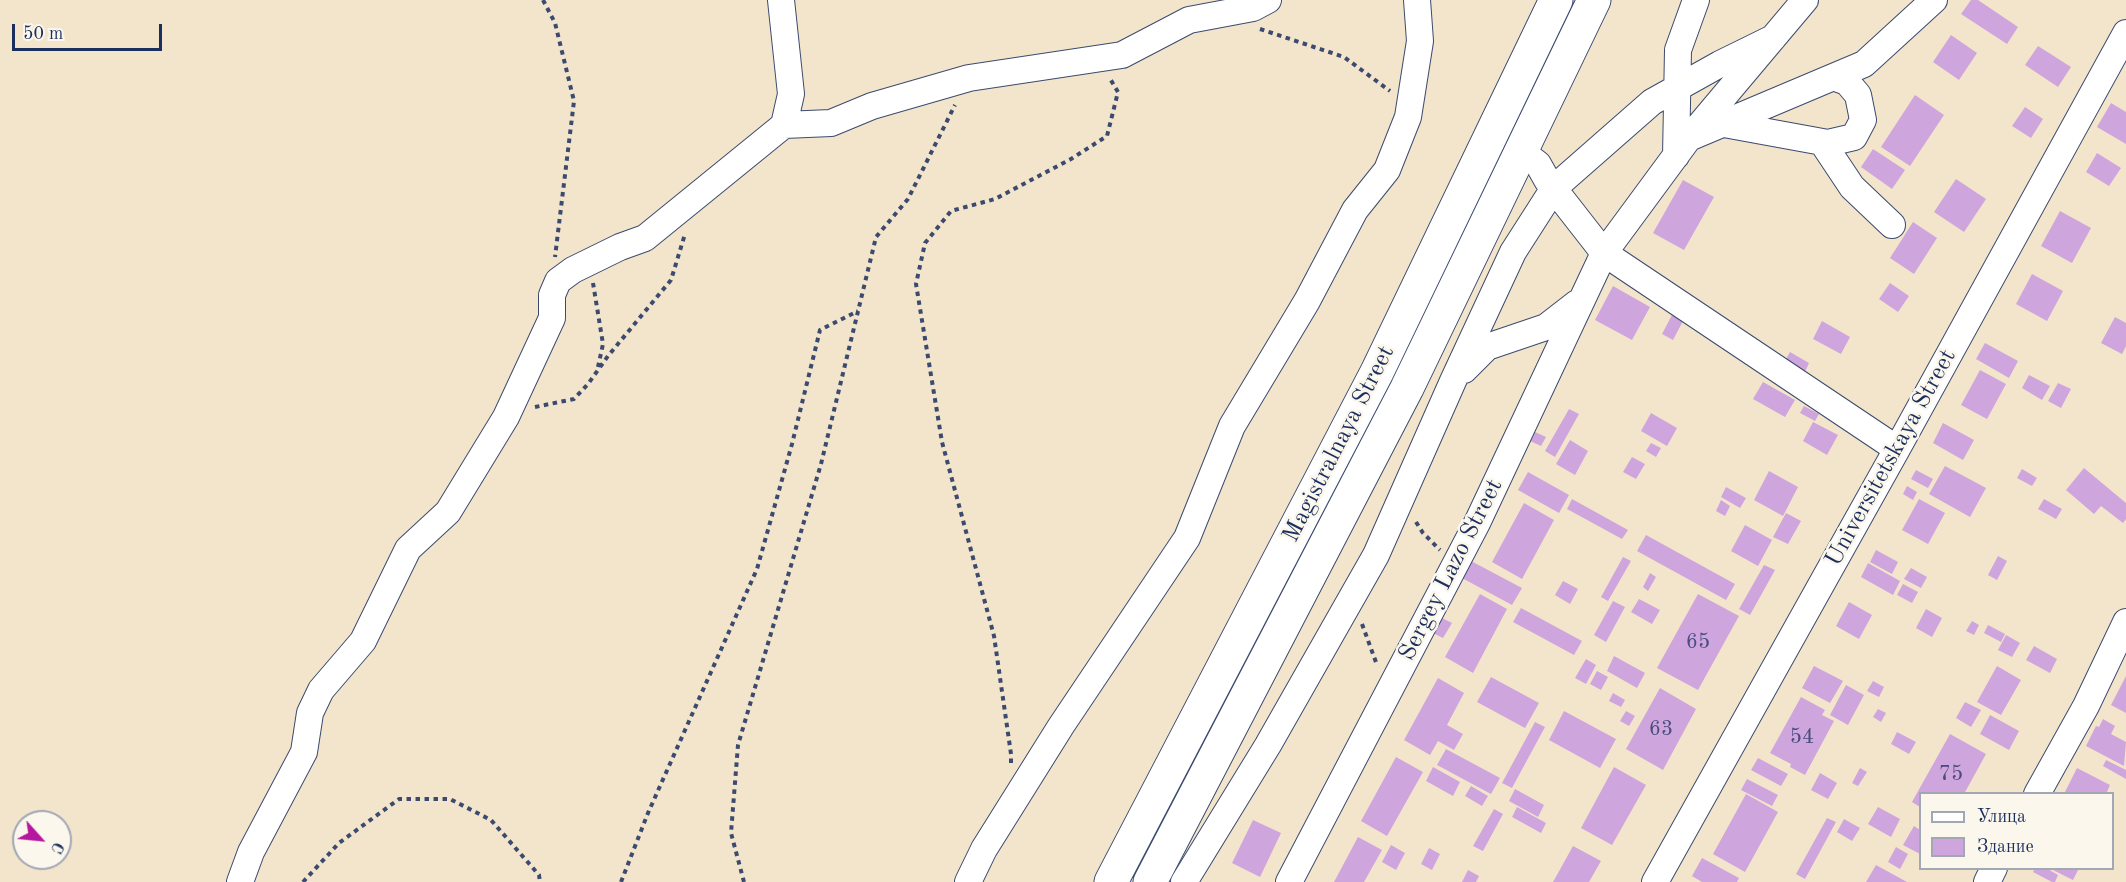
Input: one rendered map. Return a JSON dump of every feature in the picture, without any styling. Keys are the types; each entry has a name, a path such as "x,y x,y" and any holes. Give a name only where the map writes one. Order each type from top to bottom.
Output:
{"main road":[{"name":"Magistralnaya Street","path":"1111,882 1377,372 1556,0"},
{"name":"Magistralnaya Street","path":"1173,877 1594,0"}],"street":[{"path":"781,0 791,94 784,125"},
{"path":"240,882 251,852 304,752 310,713 321,690 363,641 408,549 448,512 506,417 552,318 552,295 558,281 573,270 645,238 784,125 831,123 872,106 969,78 1122,55 1189,20 1253,8 1268,0"},
{"path":"968,882 984,849 1061,726 1187,538 1232,426 1307,301 1355,210 1387,170 1408,117 1419,41 1417,0"},
{"path":"1696,0 1678,50 1682,147 1724,124 1864,64 1934,0"},
{"name":"Sergey Lazo Street","path":"1289,882 1477,523 1604,253 1682,147 1805,0"},
{"name":"Universitetskaya Street","path":"1655,882 2126,33"},
{"path":"1173,877 1268,746 1354,595 1376,555 1513,252 1554,188 1652,102 1773,38"},
{"path":"1724,124 1828,143 1854,137 1863,120 1858,95 1847,82 1833,77"},
{"path":"1822,142 1852,187 1892,225"},
{"path":"1521,151 1538,164 1604,253 1897,449"},
{"path":"1453,381 1487,347 1546,327 1582,299"},
{"path":"2038,792 2086,706 2126,622"}],"path":[{"path":"543,0 555,23 574,101 554,269 558,281"},
{"path":"1251,28 1344,57 1409,106"},
{"path":"1011,765 994,636 942,442 916,284 925,243 951,212 995,199 1071,159 1107,136 1118,92 1098,58"},
{"path":"744,882 731,833 738,745 821,464 876,237 908,199 969,78"},
{"path":"506,417 543,404 574,399 671,280 681,245 702,192"},
{"path":"590,262 603,344 597,372"},
{"path":"621,882 648,813 757,569 792,444 820,330 858,311"},
{"path":"1401,498 1423,533 1455,566"},
{"path":"1354,595 1365,634 1388,693"},
{"path":"303,882 339,843 399,799 450,799 491,820 539,875 540,882"}],"building":[{"path":"1971,0 1978,0 2018,27 2007,44 1961,14"},
{"path":"1951,35 1977,53 1959,80 1933,62"},
{"path":"2038,46 2071,67 2058,87 2025,65"},
{"path":"1915,95 1944,115 1910,166 1881,147"},
{"path":"2111,103 2126,112 2126,144 2097,127"},
{"path":"2025,107 2043,119 2031,138 2012,126"},
{"path":"1873,149 1905,170 1892,189 1861,167"},
{"path":"2097,153 2121,168 2109,186 2086,172"},
{"path":"1956,179 1986,199 1964,232 1934,212"},
{"path":"1683,180 1714,197 1684,250 1653,233"},
{"path":"2060,211 2091,228 2072,263 2041,246"},
{"path":"1913,222 1937,238 1914,274 1890,258"},
{"path":"2032,274 2063,291 2047,321 2016,304"},
{"path":"1890,283 1909,296 1898,312 1879,299"},
{"path":"1613,286 1650,307 1632,340 1595,320"},
{"path":"1672,315 1683,321 1673,340 1662,334"},
{"path":"2115,317 2126,323 2126,346 2122,354 2101,343"},
{"path":"1822,321 1850,337 1841,354 1813,339"},
{"path":"1985,343 2018,361 2009,378 1976,359"},
{"path":"1790,352 1809,363 1805,372 1785,361"},
{"path":"1980,370 2006,384 1987,419 1961,405"},
{"path":"2029,375 2050,386 2042,400 2022,388"},
{"path":"1763,382 1795,400 1785,417 1753,399"},
{"path":"2058,383 2071,389 2061,408 2048,401"},
{"path":"1804,406 1819,414 1815,421 1800,413"},
{"path":"1569,409 1579,414 1555,457 1545,451"},
{"path":"1651,413 1677,428 1667,446 1641,431"},
{"path":"1813,422 1838,435 1827,455 1803,441"},
{"path":"1943,423 1974,440 1963,460 1933,443"},
{"path":"1535,432 1546,437 1541,446 1530,441"},
{"path":"1570,440 1588,451 1575,475 1556,464"},
{"path":"1651,443 1661,448 1656,457 1646,451"},
{"path":"1632,457 1645,464 1636,479 1623,472"},
{"path":"1945,466 1986,488 1970,517 1929,494"},
{"path":"2084,468 2126,503 2126,519 2123,523 2101,506 2094,514 2066,490"},
{"path":"2022,469 2037,478 2032,486 2017,478"},
{"path":"1916,470 1933,479 1928,488 1911,479"},
{"path":"1769,471 1798,487 1783,516 1754,500"},
{"path":"1528,472 1569,495 1559,513 1518,490"},
{"path":"1907,486 1917,492 1913,500 1903,494"},
{"path":"1726,487 1746,498 1740,508 1721,497"},
{"path":"1572,499 1628,530 1622,539 1567,509"},
{"path":"1919,499 1945,513 1928,544 1902,530"},
{"path":"2044,499 2062,509 2056,519 2038,509"},
{"path":"1721,500 1730,506 1725,516 1716,511"},
{"path":"1524,503 1554,520 1522,579 1492,562"},
{"path":"1786,513 1801,521 1788,544 1773,537"},
{"path":"1745,525 1772,540 1758,566 1731,551"},
{"path":"1646,535 1735,584 1726,600 1637,551"},
{"path":"1876,550 1898,562 1892,574 1870,562"},
{"path":"1998,556 2007,561 1997,580 1988,575"},
{"path":"1623,557 1631,561 1608,601 1601,597"},
{"path":"1471,561 1522,588 1512,605 1462,578"},
{"path":"1868,563 1900,581 1893,595 1861,577"},
{"path":"1764,565 1775,570 1750,615 1739,609"},
{"path":"1911,568 1927,577 1921,588 1904,579"},
{"path":"1650,573 1656,577 1648,591 1643,587"},
{"path":"1563,581 1578,589 1570,604 1555,595"},
{"path":"1903,584 1918,592 1912,603 1897,595"},
{"path":"1480,594 1507,609 1473,673 1445,657"},
{"path":"1698,594 1739,616 1698,690 1657,668"},
{"path":"1639,599 1660,610 1652,624 1631,612"},
{"path":"1613,601 1625,607 1606,642 1594,635"},
{"path":"1849,602 1872,615 1859,639 1836,626"},
{"path":"1521,608 1582,641 1574,655 1513,622"},
{"path":"1926,609 1942,618 1932,637 1916,628"},
{"path":"1442,618 1452,623 1443,638 1433,633"},
{"path":"1972,621 1979,625 1974,635 1966,631"},
{"path":"1988,625 2005,634 2001,642 1984,633"},
{"path":"2006,635 2020,643 2012,657 1998,650"},
{"path":"2034,646 2057,659 2050,673 2026,660"},
{"path":"1614,656 1645,673 1637,688 1607,671"},
{"path":"1586,659 1596,665 1586,684 1575,678"},
{"path":"1814,666 1843,681 1830,703 1802,688"},
{"path":"1997,666 2021,680 2001,715 1977,702"},
{"path":"1597,671 1608,677 1601,690 1590,684"},
{"path":"2126,676 2126,713 2111,705"},
{"path":"1491,677 1539,703 1525,728 1477,702"},
{"path":"1438,678 1464,693 1447,725 1463,734 1454,750 1438,741 1430,755 1404,740"},
{"path":"1873,681 1884,687 1879,697 1867,691"},
{"path":"1846,685 1864,695 1848,725 1830,715"},
{"path":"1660,688 1696,709 1663,770 1626,749"},
{"path":"1613,693 1625,700 1621,707 1609,701"},
{"path":"1801,697 1825,710 1822,715 1834,721 1805,775 1790,767 1791,764 1770,753"},
{"path":"1965,702 1981,710 1971,727 1956,718"},
{"path":"1878,709 1886,713 1881,722 1873,717"},
{"path":"1564,711 1616,739 1600,768 1549,740"},
{"path":"1626,711 1635,716 1629,726 1620,721"},
{"path":"1990,715 2019,731 2009,750 1980,734"},
{"path":"2103,719 2115,726 2111,734 2126,742 2124,766 2086,746 2096,726 2099,727"},
{"path":"1535,722 1545,727 1512,788 1502,783"},
{"path":"1897,732 1916,742 1909,754 1891,744"},
{"path":"1950,734 1986,754 1965,792 1919,792 1919,806 1912,802"},
{"path":"1446,749 1500,778 1491,794 1437,765"},
{"path":"1396,757 1423,772 1387,836 1361,821"},
{"path":"1758,758 1788,774 1781,786 1751,770"},
{"path":"2106,760 2126,770 2126,779 2103,766"},
{"path":"1433,767 1460,782 1453,796 1426,781"},
{"path":"1614,767 1646,785 1612,845 1581,828"},
{"path":"1860,768 1867,772 1858,786 1852,783"},
{"path":"2077,768 2110,785 2107,792 2065,792"},
{"path":"1820,773 1837,783 1828,799 1811,790"},
{"path":"1747,779 1778,795 1772,806 1741,790"},
{"path":"1471,786 1488,796 1482,806 1465,796"},
{"path":"1515,789 1544,805 1538,817 1509,801"},
{"path":"1746,794 1778,812 1745,872 1713,854"},
{"path":"1517,807 1546,823 1541,833 1512,817"},
{"path":"1878,807 1900,819 1891,837 1868,824"},
{"path":"1494,809 1503,814 1483,851 1473,846"},
{"path":"1827,818 1836,822 1805,879 1796,874"},
{"path":"1844,819 1860,828 1852,841 1837,832"},
{"path":"1253,820 1281,833 1260,877 1232,863"},
{"path":"1914,826 1919,829 1919,853 1903,845"},
{"path":"1358,837 1382,850 1364,882 1334,882"},
{"path":"1391,845 1405,853 1396,870 1382,862"},
{"path":"1573,846 1601,861 1589,882 1553,882"},
{"path":"1896,847 1908,854 1900,869 1888,862"},
{"path":"1429,848 1440,854 1432,870 1421,864"},
{"path":"1702,858 1739,878 1737,882 1702,882 1692,876"},
{"path":"1876,865 1907,882 1866,882"},
{"path":"1468,870 1479,876 1476,882 1462,882"},
{"path":"2034,870 2049,870 2058,875 2055,882 2052,882 2033,872"},
{"path":"2053,870 2078,870 2073,880"}]}
